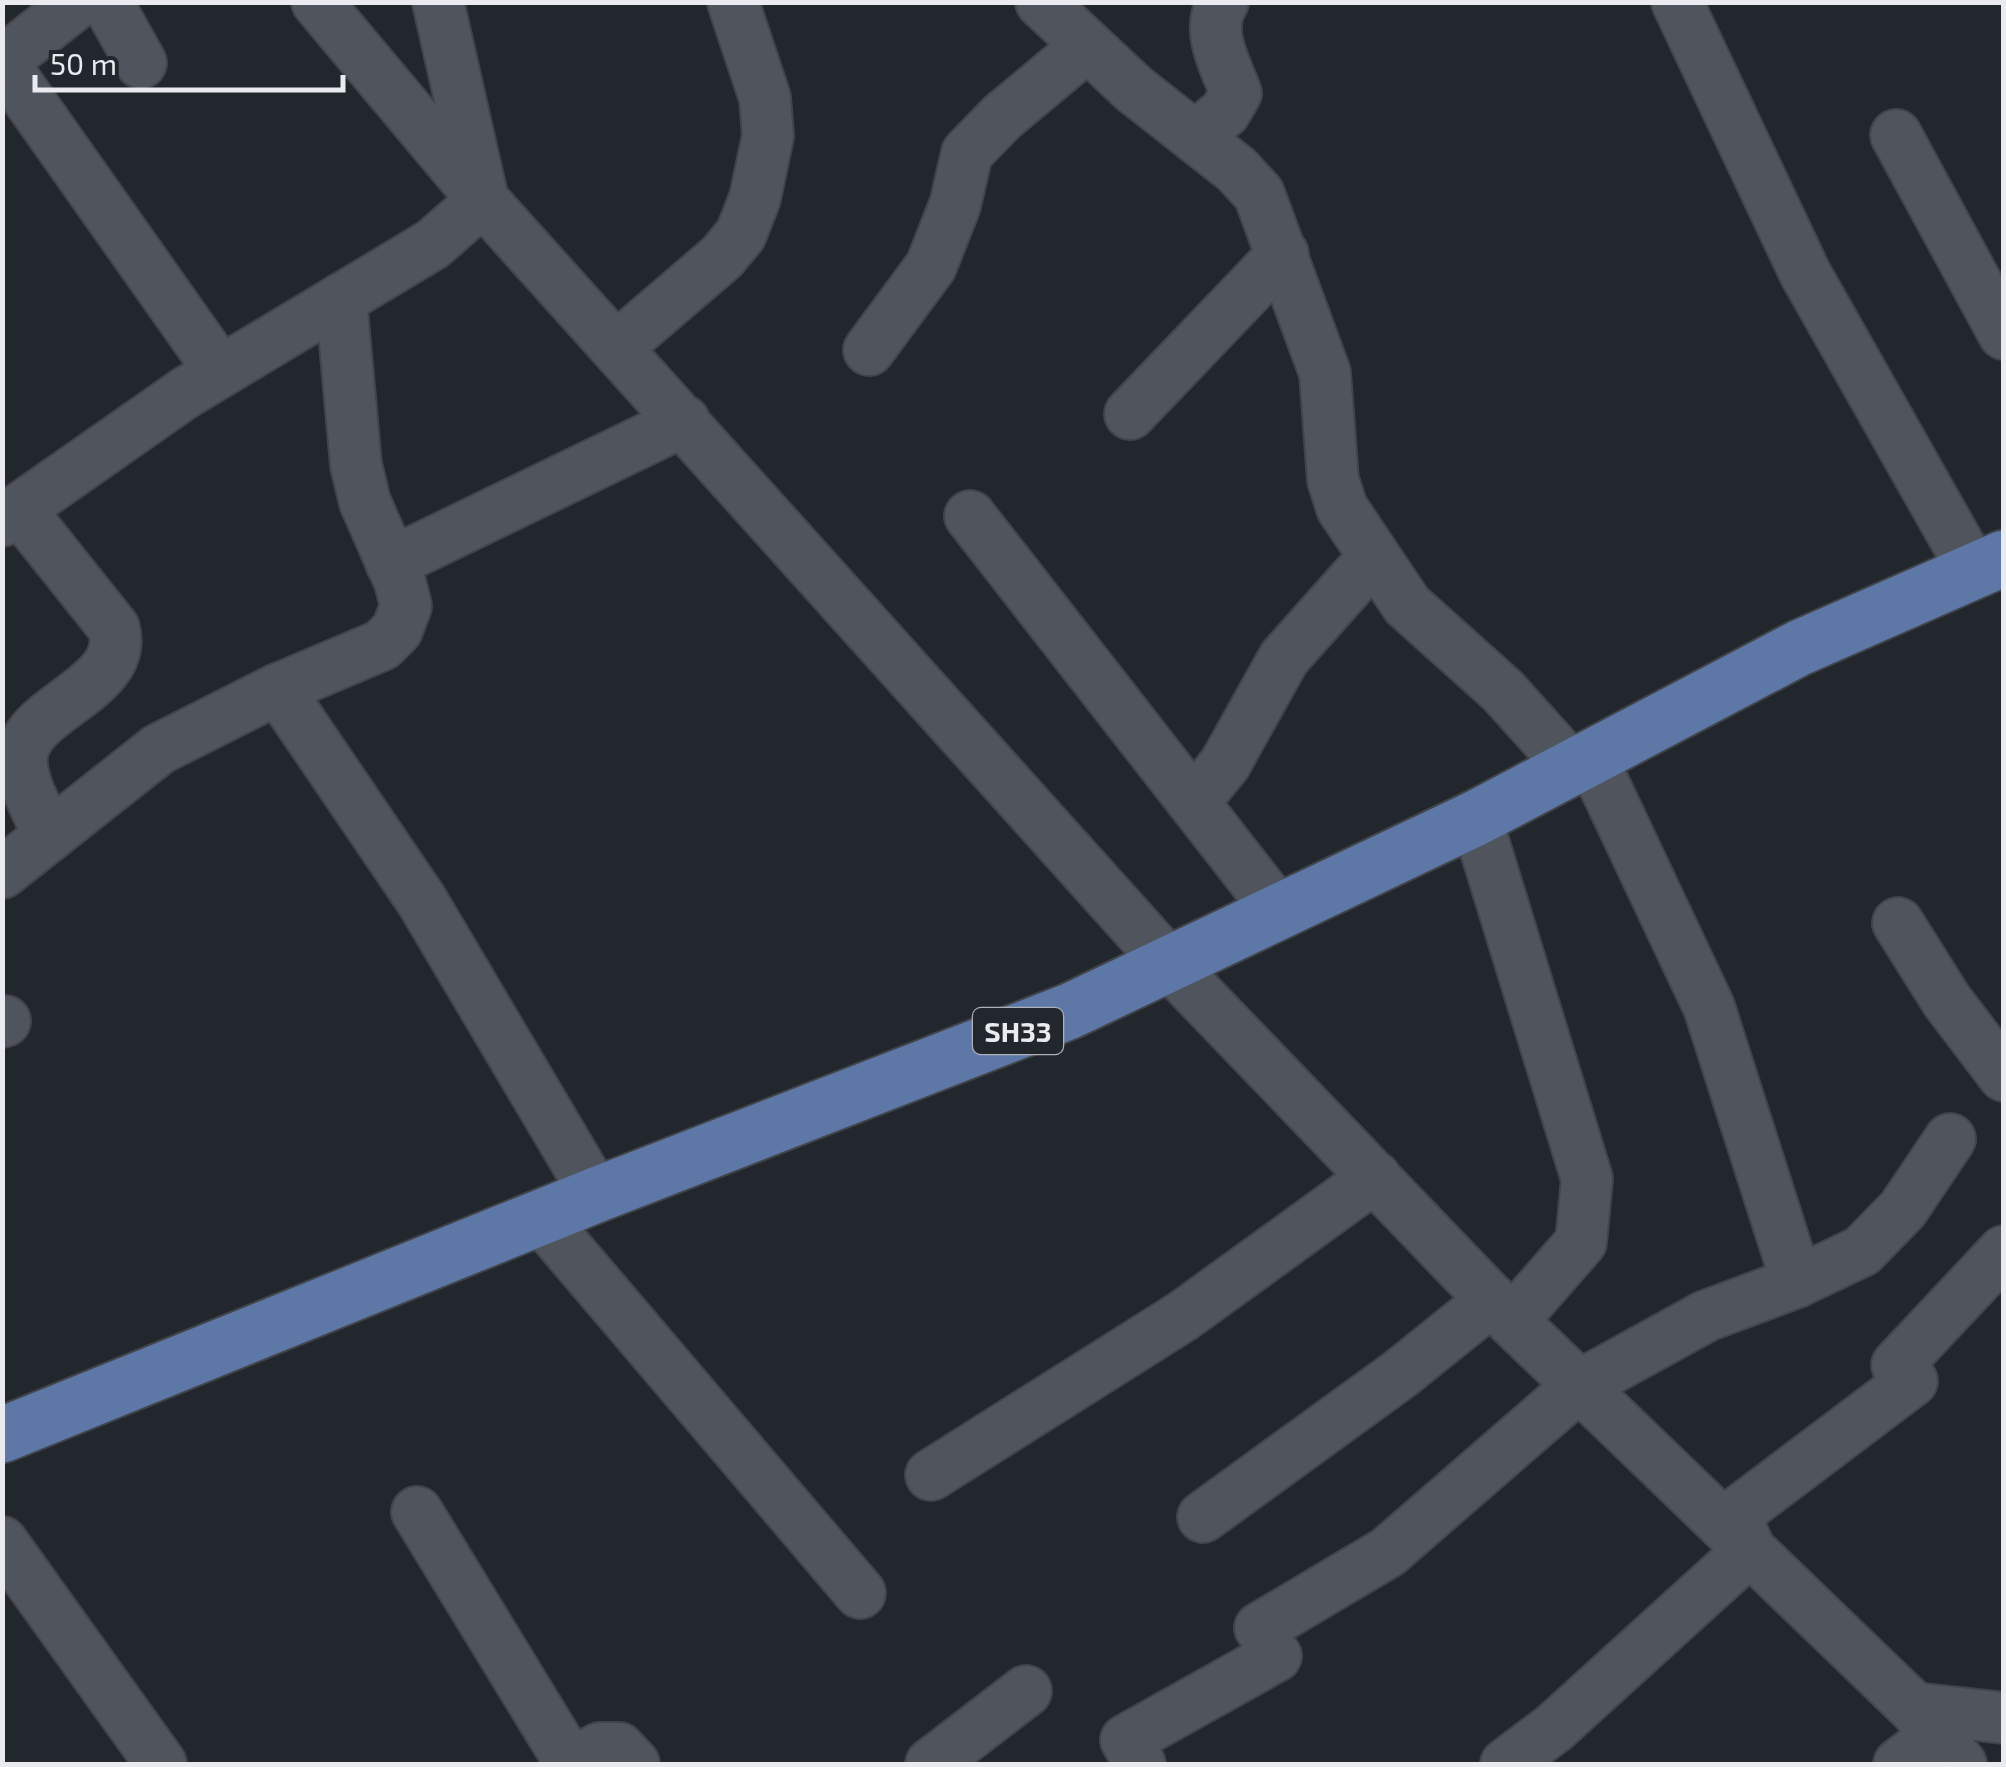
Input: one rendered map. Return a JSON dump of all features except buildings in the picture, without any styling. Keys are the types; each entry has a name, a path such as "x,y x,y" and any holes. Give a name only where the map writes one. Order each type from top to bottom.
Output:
{"main road":[{"name":"SH33","path":"2,1435 596,1195 1070,1011 1476,818 1799,648 1988,564"}],"street":[{"path":"78,2 2,62 220,371"},
{"path":"107,2 141,63"},
{"path":"317,2 483,200 1170,966 1502,1311 1750,1550 1928,1743 2004,1718"},
{"path":"438,2 483,200"},
{"path":"618,347 722,257 741,234 756,198 768,136 765,98 733,2"},
{"path":"1195,137 1225,112 1236,93 1215,35 1214,16 1222,2"},
{"path":"1678,2 1805,273 1988,564"},
{"path":"870,350 931,266 955,205 966,153 1002,117 1068,18 1259,194 1326,373 1333,480 1342,508 1407,605 1582,764 1709,1007 1798,1282"},
{"path":"1896,135 2004,334"},
{"path":"49,836 22,767 22,749 34,731 100,675 115,654 117,641 114,628 11,515 220,371 433,244 483,200"},
{"path":"1130,414 1283,254"},
{"path":"2,873 160,750 278,688 382,645 397,630 406,606 365,502 356,465 340,299"},
{"path":"391,563 684,421"},
{"path":"970,516 1278,911"},
{"path":"1194,802 1225,764 1284,658 1373,558"},
{"path":"278,688 422,900 596,1195"},
{"path":"1203,1516 1400,1374 1502,1311 1581,1242 1587,1178 1476,818"},
{"path":"1898,923 1946,1001 2004,1076"},
{"path":"1140,1764 1126,1740 1268,1642 1388,1552 1579,1386 1706,1316 1798,1282 1862,1250 1880,1236 1950,1139"},
{"path":"932,1475 1182,1316 1376,1177"},
{"path":"541,1218 860,1592"},
{"path":"1750,1550 1738,1523 1741,1510 1904,1373 2004,1251"},
{"path":"418,1512 571,1764 600,1748 619,1748 634,1764"},
{"path":"2,1542 161,1764"},
{"path":"1506,1764 1554,1728 1750,1550"},
{"path":"931,1764 1026,1690"}]}
